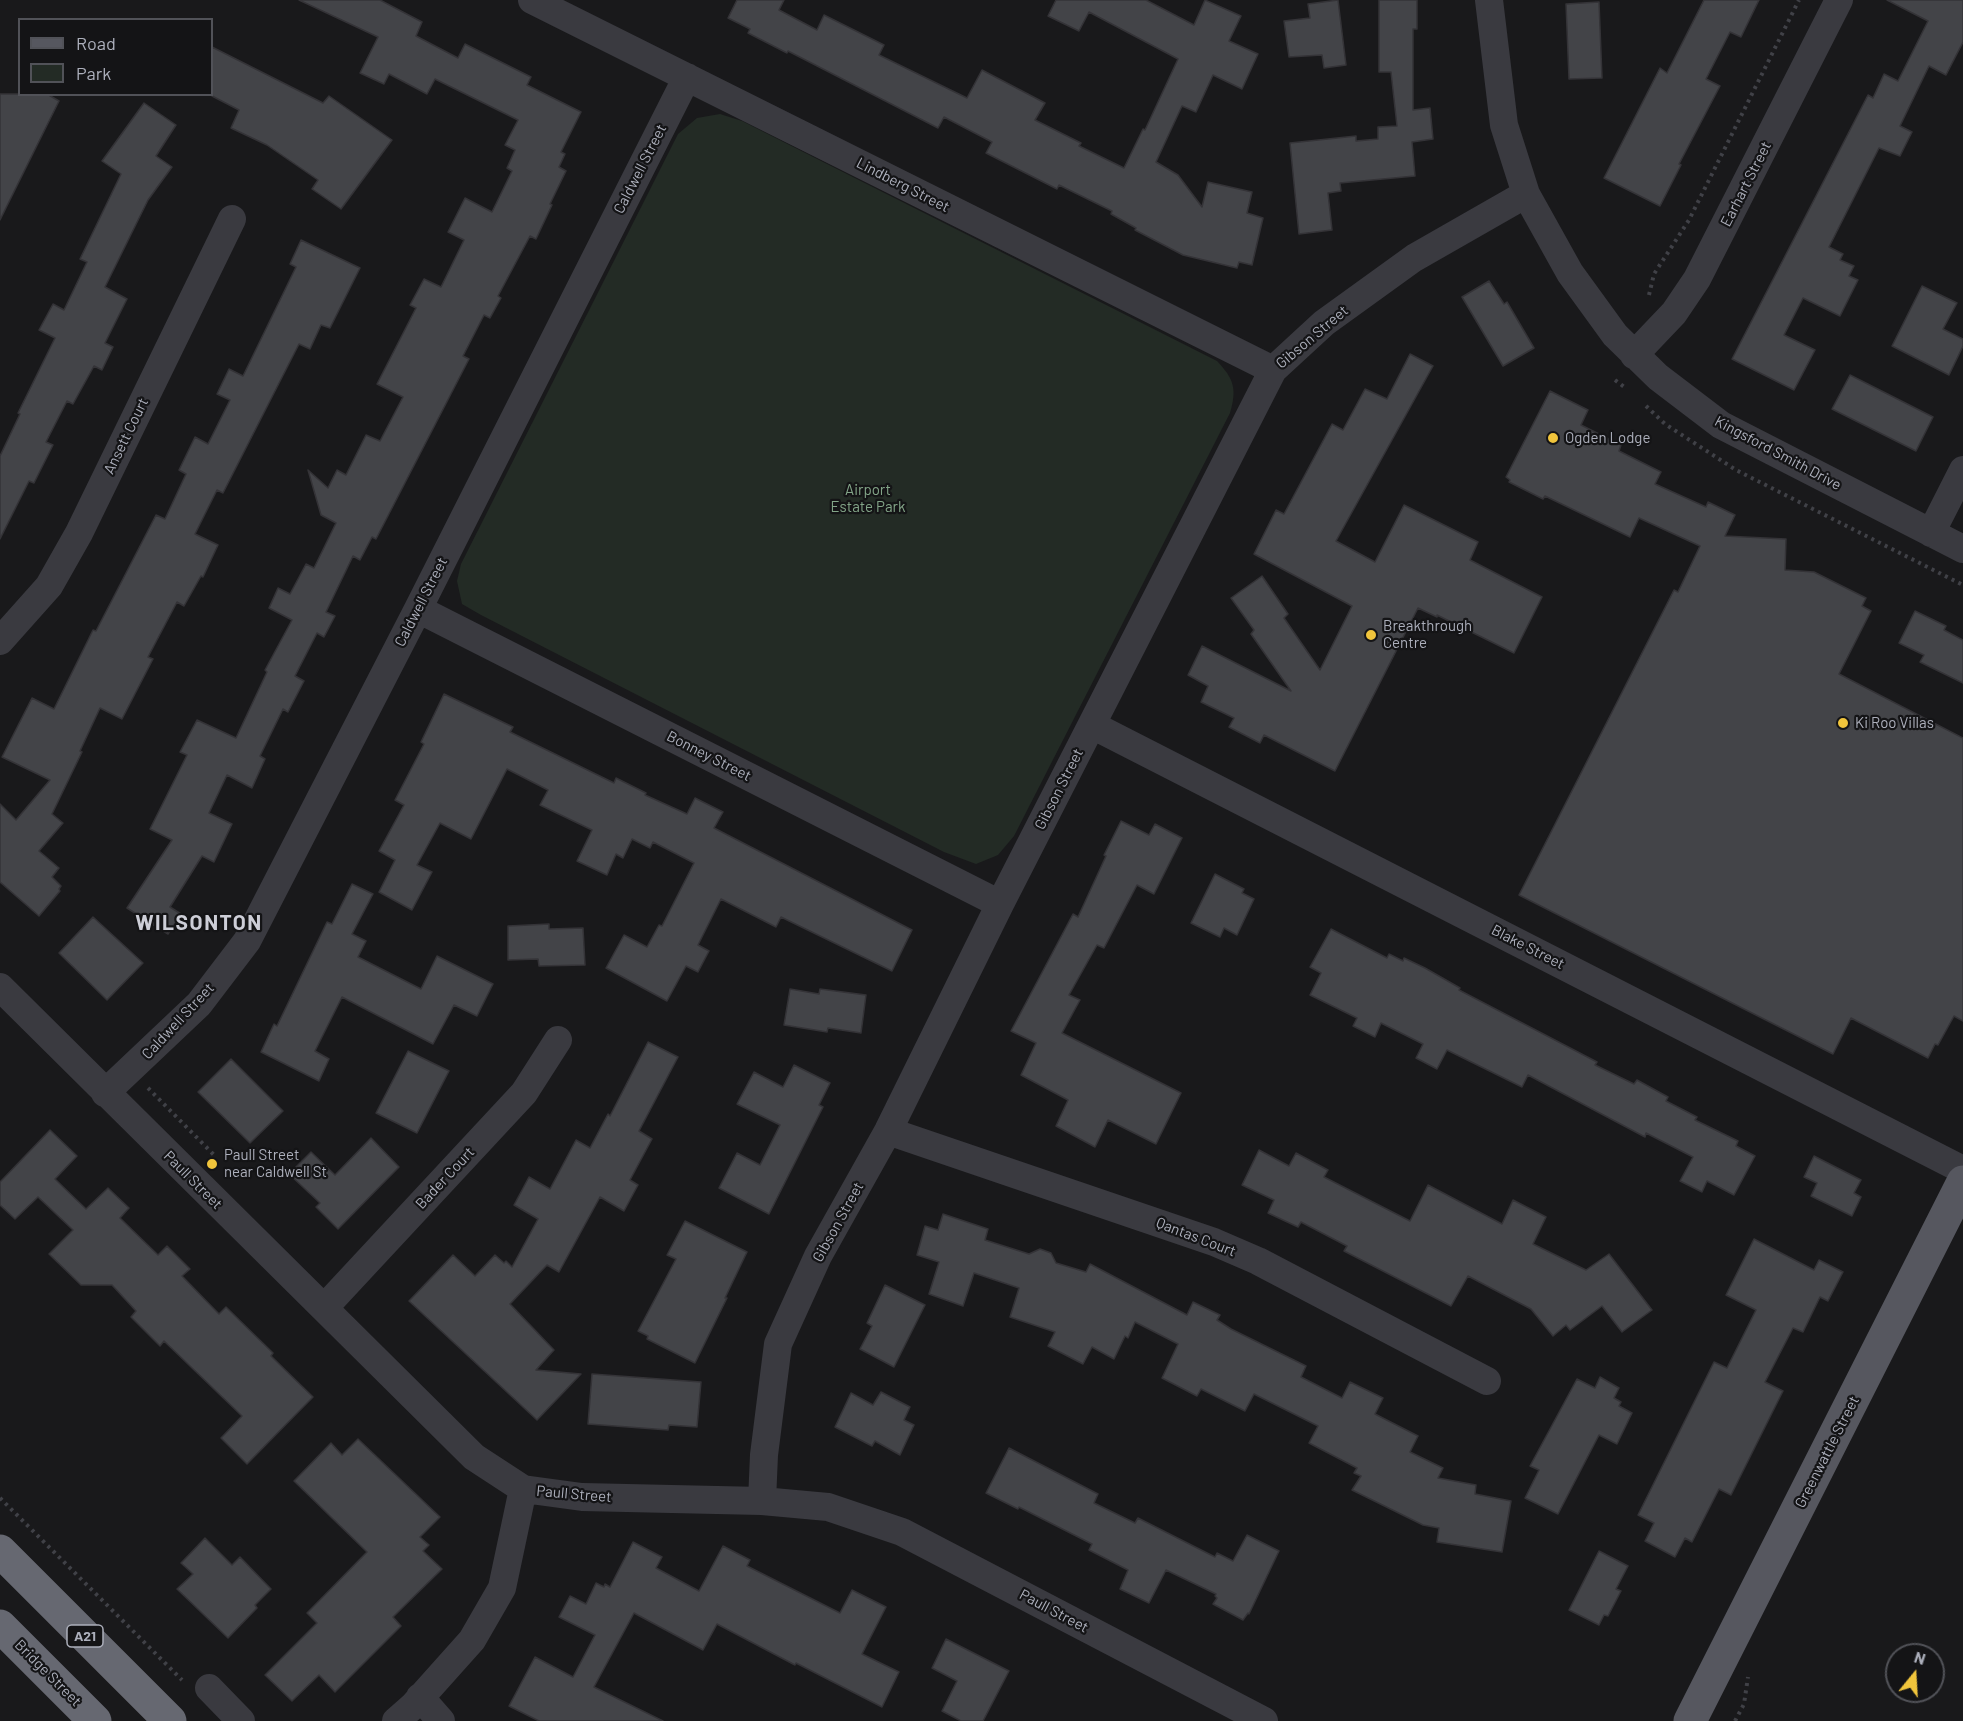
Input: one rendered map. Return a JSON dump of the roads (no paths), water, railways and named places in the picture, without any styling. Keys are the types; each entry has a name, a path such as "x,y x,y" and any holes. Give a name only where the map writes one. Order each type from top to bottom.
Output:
{"highway":[{"name":"A21","path":"0,1551 170,1721"},
{"name":"Bridge Street","path":"0,1626 95,1721"}],"main road":[{"name":"Greenwattle Street","path":"1699,1718 1963,1182"}],"street":[{"name":"Lindberg Street","path":"532,0 1273,370"},
{"name":"Kingsford Smith Drive","path":"1489,0 1504,125 1526,194 1570,273 1615,335 1658,377 1721,425 1963,549"},
{"name":"Earhart Street","path":"1635,355 1674,314 1697,279 1839,0"},
{"name":"Caldwell Street","path":"105,1093 199,1004 247,942 687,77"},
{"name":"Gibson Street","path":"762,1502 764,1455 778,1344 818,1256 888,1131 1000,904 1273,370 1324,323 1414,258 1526,194"},
{"name":"Ansett Court","path":"0,641 49,586 79,533 232,219"},
{"path":"1931,533 1963,470"},
{"name":"Bonney Street","path":"418,609 1000,904"},
{"name":"Blake Street","path":"1092,725 1963,1170"},
{"name":"Paull Street","path":"0,987 474,1457 523,1489 582,1497 762,1502 828,1507 902,1532 1264,1721"},
{"name":"Bader Court","path":"324,1308 524,1093 558,1040"},
{"name":"Qantas Court","path":"888,1131 1214,1242 1258,1261 1487,1382"},
{"path":"396,1721 472,1640 502,1588 523,1489"},
{"path":"209,1688 241,1721"},
{"path":"420,1697 441,1721"}],"place":[{"name":"Ogden Lodge","path":"1553,438"},
{"name":"Breakthrough Centre","path":"1371,635"},
{"name":"Ki Roo Villas","path":"1843,723"},
{"name":"Paull Street near Caldwell St","path":"212,1164"}],"district":[{"name":"WILSONTON","path":"199,923"}],"park label":[{"name":"Airport Estate Park","path":"868,498"}]}
